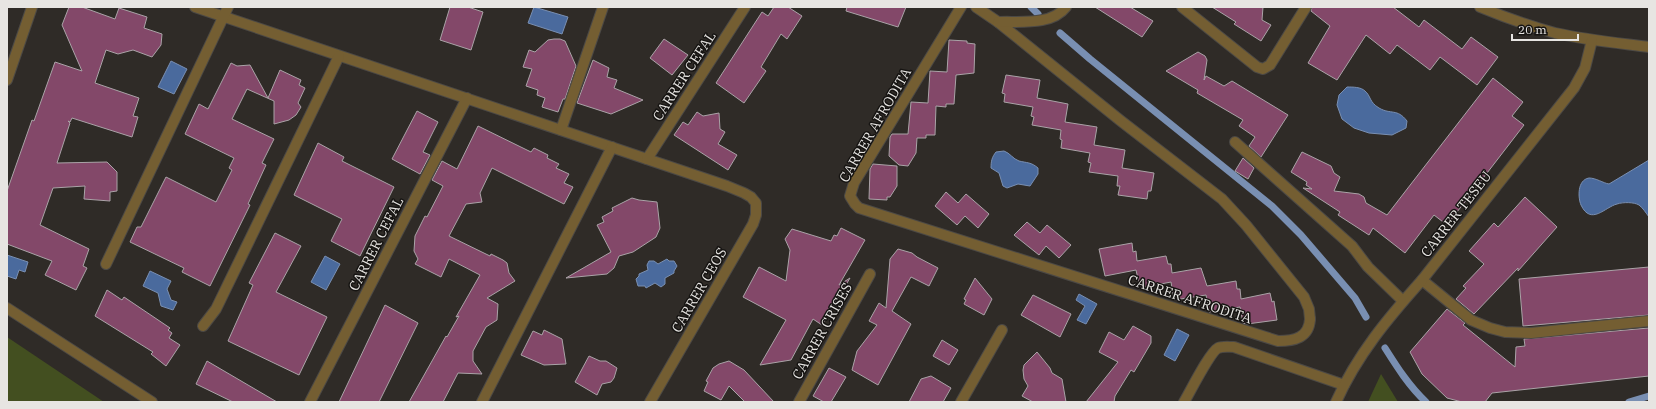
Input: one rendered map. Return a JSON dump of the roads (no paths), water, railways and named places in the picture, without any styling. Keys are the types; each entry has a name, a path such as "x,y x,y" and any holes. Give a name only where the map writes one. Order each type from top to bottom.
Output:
{"street":[{"path":"7,80 32,7"},
{"path":"195,7 226,12 339,56 647,159"},
{"path":"561,130 602,7"},
{"name":"CARRER CEFAL","path":"647,159 745,7"},
{"name":"CARRER AFRODITA","path":"961,7 854,183 850,196 855,204 860,208 1278,341 1289,341 1299,338 1305,334 1310,326 1310,319 1309,309 1304,297 1246,225 1222,199 1121,121 998,22 976,7"},
{"path":"998,22 1044,20 1055,16 1066,7"},
{"path":"1182,7 1257,68 1263,69 1270,65 1306,7"},
{"path":"1480,7 1531,26 1592,40 1649,47"},
{"path":"106,264 226,12"},
{"name":"CARRER TESEU","path":"1336,402 1361,355 1574,88 1585,68 1592,40"},
{"path":"204,326 216,309 339,56"},
{"name":"CARRER CEFAL","path":"310,402 467,98"},
{"path":"1235,142 1352,246 1368,267 1403,301"},
{"path":"482,402 612,147"},
{"name":"CARRER CEOS","path":"647,159 744,193 751,197 756,204 756,215 753,224 650,402"},
{"name":"CARRER CRISES","path":"799,402 870,274"},
{"path":"1422,280 1471,320 1490,328 1505,332 1531,334 1649,321"},
{"path":"7,308 152,402"},
{"path":"961,402 1002,330"},
{"path":"1184,402 1212,354 1219,347 1226,346 1234,347 1344,385"}],"water":[{"path":"534,7 568,17 562,34 528,23"},
{"path":"171,61 187,69 174,94 158,87"},
{"path":"1347,87 1363,90 1367,93 1373,104 1379,108 1400,114 1407,121 1406,128 1392,135 1369,133 1354,128 1342,119 1337,105 1339,95"},
{"path":"1004,151 1019,161 1031,164 1038,168 1038,174 1030,186 1018,184 1007,188 1003,186 999,173 991,168 991,166 996,152"},
{"path":"1649,160 1649,217 1639,205 1631,203 1617,204 1594,215 1585,211 1579,198 1579,190 1585,179 1592,178 1609,184"},
{"path":"7,255 28,262 25,272 19,270 16,279 7,276"},
{"path":"325,256 340,264 326,290 311,282"},
{"path":"667,259 669,261 674,261 677,266 674,273 665,278 665,284 661,287 655,283 646,288 645,286 638,286 636,279 639,274 648,270 647,265 649,261 654,261 658,264"},
{"path":"150,271 171,281 167,289 171,300 177,302 173,310 161,306 158,293 143,286"},
{"path":"1079,294 1097,304 1086,324 1077,320 1085,306 1076,300"},
{"path":"1177,329 1189,335 1175,361 1164,355"}],"waterway":[{"path":"1031,7 1038,14"},
{"path":"1060,33 1272,206 1301,235 1355,298 1366,317"},
{"path":"1385,348 1409,383 1426,402"},
{"path":"1629,402 1649,396"}]}
